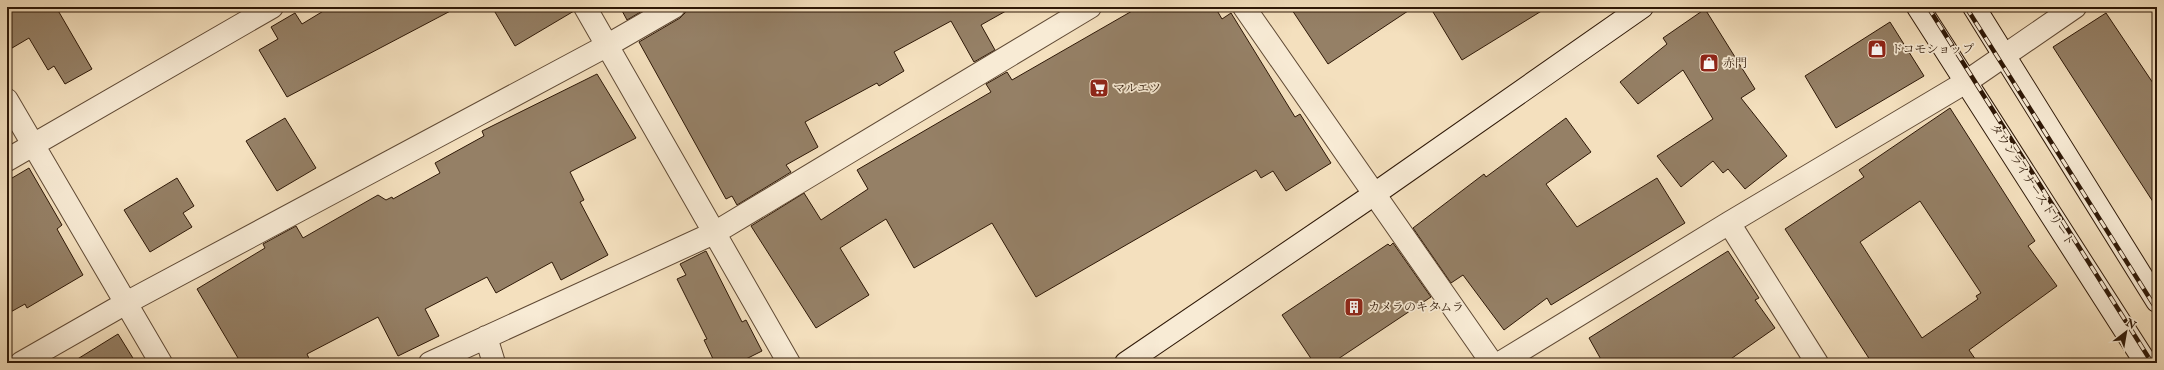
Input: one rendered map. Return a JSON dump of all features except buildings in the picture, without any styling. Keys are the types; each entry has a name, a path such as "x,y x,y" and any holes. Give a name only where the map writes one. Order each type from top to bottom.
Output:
{"street":[{"path":"7,160 272,7"},
{"path":"585,7 716,232 789,363"},
{"path":"21,363 126,303 608,45 674,7"},
{"path":"430,363 716,232 1090,7"},
{"path":"1244,7 1373,195 1492,363"},
{"name":"タウンライナーストリート","path":"1918,7 2146,363"},
{"path":"1974,7 2157,301"},
{"path":"1500,363 1729,223 1966,82 2006,57 2075,7"},
{"path":"1126,363 1373,195 1638,8"},
{"path":"7,100 161,363"},
{"path":"1729,223 1817,363"},
{"path":"486,337 494,363"}],"railway":[{"path":"1928,7 2152,363"},
{"path":"1966,7 2157,310"}],"place":[{"name":"ドコモショップ","path":"1877,49"},
{"name":"赤門","path":"1709,63"},
{"name":"マルエツ","path":"1099,88"},
{"name":"カメラのキタムラ","path":"1354,307"}]}
